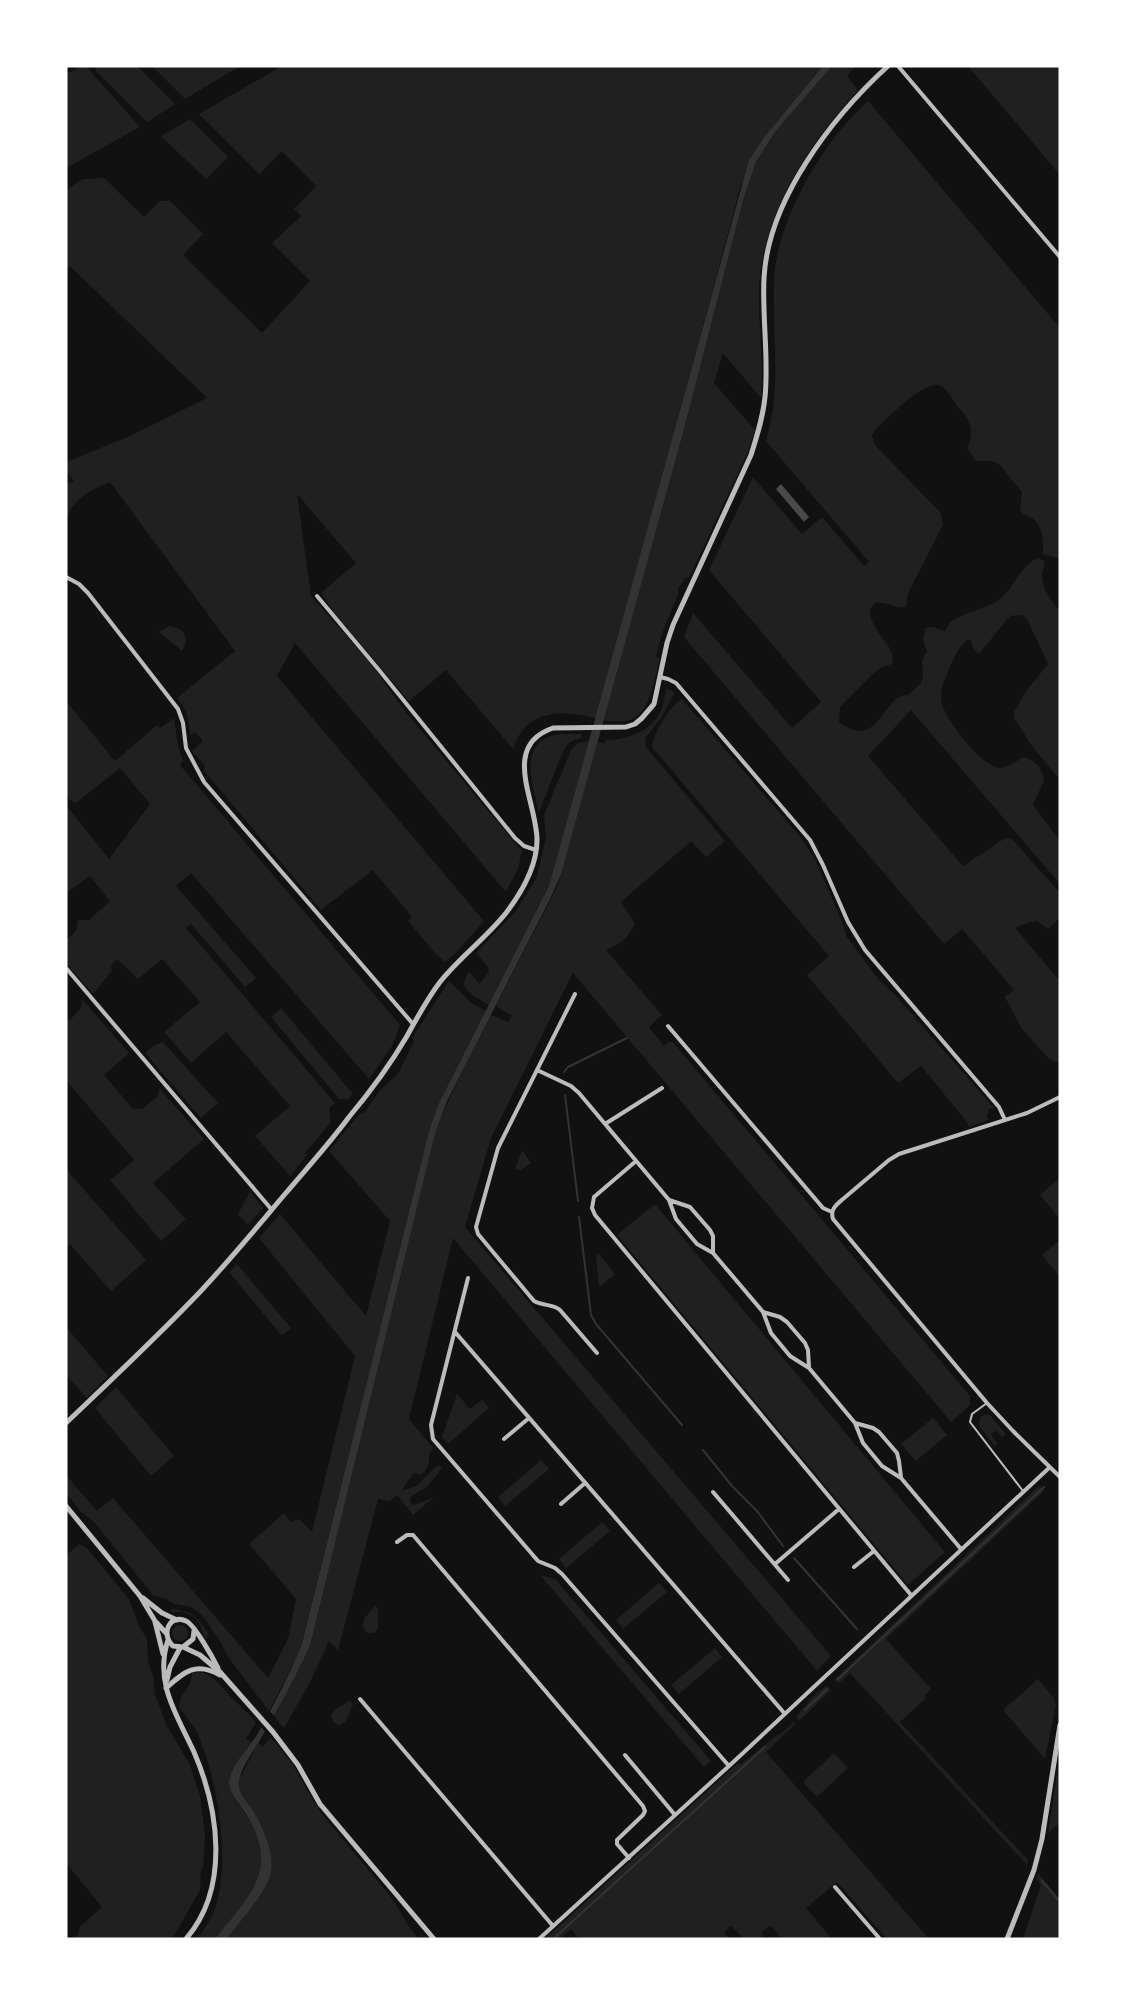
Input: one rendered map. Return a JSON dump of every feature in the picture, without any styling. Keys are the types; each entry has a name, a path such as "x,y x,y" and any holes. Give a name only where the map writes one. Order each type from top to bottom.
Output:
{"street":[{"path":"66,1423 199,1293 272,1210 364,1099 441,981 498,923 512,905 530,874 537,850 537,831 524,765 527,750 534,739 553,728 626,727 635,724 654,704 673,625 757,437 765,395 764,278 770,241 777,219 803,169 831,125 854,98 888,66"},
{"path":"898,66 1060,257"},
{"path":"66,577 79,584 88,594 178,709 183,723 186,748 204,782 413,1024"},
{"path":"317,596 515,838 524,846 537,850"},
{"path":"660,677 676,683 800,827 817,853 856,938 999,1107 1005,1120"},
{"path":"66,968 272,1210"},
{"path":"575,994 498,1148 476,1227 478,1234 534,1301 539,1304 556,1306 597,1353"},
{"path":"668,1026 817,1201 825,1210 832,1212"},
{"path":"537,1071 575,1089 669,1200 676,1219 696,1244 713,1253 763,1312 771,1333 790,1356 809,1368 855,1423 863,1443 882,1466 901,1478 961,1549"},
{"path":"605,1125 662,1088"},
{"path":"1060,1097 1038,1109 894,1157 835,1206 832,1212 833,1219 987,1403 1060,1477"},
{"path":"636,1161 594,1197 592,1205 595,1215 911,1595"},
{"path":"669,1200 690,1207 710,1230 713,1236 713,1253"},
{"path":"468,1278 431,1425 436,1444 538,1561 555,1568 562,1574 729,1766"},
{"path":"763,1312 780,1317 787,1322 805,1343 808,1350 809,1368"},
{"path":"454,1331 785,1714"},
{"path":"504,1439 529,1418"},
{"path":"855,1423 873,1428 891,1446 899,1461 901,1478"},
{"path":"539,1939 729,1766 1050,1467"},
{"path":"561,1504 585,1483"},
{"path":"713,1492 788,1580"},
{"path":"66,1506 140,1596 155,1620 166,1632 173,1646 182,1647 201,1655 220,1672 273,1732 298,1765 320,1803 434,1939"},
{"path":"775,1564 839,1509"},
{"path":"397,1542 408,1535 413,1535 643,1806 645,1811 643,1815 617,1840 617,1844 629,1858"},
{"path":"855,1567 874,1551"},
{"path":"140,1596 177,1620"},
{"path":"166,1632 170,1624 177,1620 182,1619 190,1623 220,1672"},
{"path":"155,1620 172,1708 193,1751 206,1786 215,1845 216,1868 212,1889 198,1921 186,1939"},
{"path":"166,1685 170,1667 182,1647 191,1643 194,1631"},
{"path":"163,1656 168,1640"},
{"path":"166,1685 196,1668 213,1671 226,1679"},
{"path":"360,1699 553,1926"},
{"path":"1007,1939 1034,1870 1042,1839 1060,1725"},
{"path":"625,1755 675,1815"},
{"path":"835,1887 880,1939"}],"lane":[{"path":"987,1403 972,1414 970,1422 1023,1491"}],"shaded area":[{"path":"86,66 140,127 66,168 66,74"},
{"path":"94,66 137,66 175,104 147,122 97,72"},
{"path":"152,66 240,66 185,99"},
{"path":"282,66 823,66 765,136 741,185 596,718 570,714 546,716 527,726 513,749 446,670 409,701 335,614 321,593 356,563 297,494 311,596 368,660 407,714 522,851 518,869 506,892 295,643 277,676 484,921 445,962 408,921 412,917 373,870 321,910 204,771 205,766 192,751 203,741 195,732 191,735 186,711 177,698 235,651 110,482 78,501 66,520 66,484 74,481 66,471 66,462 130,436 207,398 71,267 66,268 66,190 83,179 104,178 144,217 160,201 170,201 203,234 183,255 262,333 310,281 272,243 301,216 294,209 316,186 282,151 259,174 199,114"},
{"path":"823,66 832,66 775,132 756,162 744,197 683,433 561,874 447,1101 435,1134 310,1646 240,1776 241,1792 257,1817 268,1843 271,1861 269,1879 255,1903 226,1939 215,1939 249,1895 261,1867 261,1851 256,1834 235,1799 229,1782 230,1776 269,1713 302,1644 429,1131 438,1105 549,886 749,160 765,136"},
{"path":"832,66 855,66 847,76 858,90 822,133 791,181 769,233 762,260 759,288 761,398 723,353 714,383 755,430 747,454 689,578 686,577 677,590 679,592 663,631 656,656 660,658 654,683 644,709 629,720 603,720 683,433 744,197 756,162 775,132"},
{"path":"968,66 1060,66 1060,175"},
{"path":"868,101 1060,328 1060,559 1043,554 1042,534 1039,526 1020,510 1022,492 999,464 992,461 976,461 967,449 971,437 969,423 946,390 934,385 906,401 874,431 872,436 875,445 941,513 943,525 908,593 906,607 875,603 870,609 874,625 891,651 892,664 880,668 840,707 839,722 852,730 863,731 872,727 892,703 899,697 908,695 921,683 922,660 927,651 923,641 925,628 932,627 945,631 951,621 1000,599 1032,561 1038,558 1044,561 1042,576 1044,586 1060,611 1060,780 1032,746 1014,718 1014,712 1026,691 1048,664 1027,619 1022,615 1010,616 979,654 975,651 970,639 962,645 945,679 941,700 948,718 964,740 991,765 1002,768 1024,757 1032,760 1040,769 1044,780 1033,805 1060,841 1060,884 911,710 868,756 963,866 1005,838 1013,840 1060,893 1060,918 1048,929 1037,921 1015,928 1060,981 1060,1064 1049,1059 1022,1029 1005,997 1014,990 962,929 944,944 684,637 693,613 792,728 821,702 709,570 753,477 802,534 822,517 864,566 869,562 766,441 774,401 775,381 774,281 783,233 793,208 819,160 851,118"},
{"path":"190,119 228,157 206,179 161,136"},
{"path":"169,626 178,628 184,634 185,642 182,651 159,632"},
{"path":"666,689 675,692 661,718 646,737 645,746 725,841 706,857 691,841 621,902 635,923 624,940 606,950 662,1015 649,1027 664,1046 673,1042 970,1396 970,1405 951,1422 573,973 491,1138 465,1227 831,1656 817,1671 453,1238 409,1419 433,1448 429,1454 426,1470 421,1475 414,1473 401,1491 416,1486 438,1465 442,1468 427,1487 410,1497 410,1502 414,1505 434,1497 413,1515 397,1495 390,1501 378,1499 338,1650 329,1641 310,1682 284,1728 274,1716 310,1646 435,1134 454,1089 491,1015 508,1022 512,1016 496,1006 557,887 597,742 605,743 606,740 631,736 647,728 658,716 663,706"},
{"path":"682,699 802,839 815,859 846,936 879,980 896,996 994,1108 989,1109 987,1116 989,1120 969,1127 921,1066 898,1083 807,975 829,956 652,747 663,720"},
{"path":"66,701 115,761 157,725 160,728 174,718 183,761 180,765 400,1025 392,1046 369,1079 191,873 176,886 256,978 245,987 191,924 186,928 335,1103 329,1108 331,1122 305,1153 307,1155 290,1176 255,1136 290,1106 226,1032 191,1063 164,1032 200,1002 162,959 138,979 117,959 111,965 112,971 93,994 66,963 66,940 76,931 78,920 89,920 110,901 90,876 66,893 66,805 109,859 150,804 120,768 76,803 72,802 66,794"},
{"path":"561,734 582,734 582,737 570,742 564,749 539,812 531,776 532,753 538,744 547,738"},
{"path":"589,741 549,886 489,1005 471,994 463,984 469,971 479,984 489,972 488,967 476,953 516,911 537,877 546,837 544,815 571,750 578,743"},
{"path":"449,981 471,1003 486,1011 438,1105 429,1131 302,1644 269,1711 228,1657 219,1639 202,1615 191,1607 174,1604 153,1595 94,1522 81,1512 66,1493 66,1475 97,1511 113,1498 268,1678 288,1639 296,1599 249,1544 284,1513 290,1522 299,1519 312,1532 355,1356 259,1238 280,1214 366,1316 390,1221 329,1151 361,1112 363,1114 382,1088 398,1074 414,1041 412,1038"},
{"path":"82,999 129,1053 104,1075 133,1109 142,1109 158,1096 159,1088 204,1139 153,1183 186,1219 161,1241 110,1180 134,1160 66,1080 66,1020 70,1020 81,1008"},
{"path":"281,1008 353,1094 348,1099 339,1099 271,1017"},
{"path":"163,1042 218,1103 201,1118 145,1053 154,1045"},
{"path":"522,1150 531,1163 521,1170 515,1169"},
{"path":"66,1169 146,1260 111,1291 70,1244 66,1248"},
{"path":"1060,1178 1060,1219 1040,1195"},
{"path":"250,1192 263,1208 248,1225 238,1214"},
{"path":"655,1204 945,1552 908,1585 617,1235"},
{"path":"1060,1240 1060,1277 1042,1255"},
{"path":"599,1254 615,1274 599,1287 596,1257"},
{"path":"237,1264 291,1328 282,1336 229,1272"},
{"path":"66,1327 108,1376 87,1398 66,1375"},
{"path":"116,1387 174,1456 151,1476 95,1408"},
{"path":"457,1394 470,1409 482,1400 489,1408 448,1444 442,1437"},
{"path":"987,1414 1006,1434 1002,1437 996,1430 991,1434 997,1443 995,1446 979,1426 980,1417"},
{"path":"933,1418 947,1435 916,1461 901,1444"},
{"path":"541,1460 549,1469 505,1506 498,1497"},
{"path":"1039,1486 1044,1491 886,1639 931,1689 925,1695 925,1699 900,1722 1028,1859 1027,1865 850,1673 839,1683 835,1679"},
{"path":"602,1522 610,1531 566,1568 559,1559"},
{"path":"80,1544 87,1548 129,1599 139,1626 147,1639 148,1662 153,1675 155,1695 167,1726 190,1765 200,1796 205,1834 200,1890 172,1939 72,1939 78,1934 80,1927 102,1907 66,1863 66,1555"},
{"path":"540,1575 555,1579 711,1761 704,1767"},
{"path":"659,1583 667,1592 623,1629 616,1620"},
{"path":"375,1606 378,1609 378,1628 374,1633 367,1633 363,1627 364,1619"},
{"path":"173,1609 190,1613 197,1619 208,1633 206,1640 194,1617 183,1612 169,1612"},
{"path":"180,1625 186,1627 188,1633 186,1639 180,1641 174,1639 172,1633 174,1627"},
{"path":"715,1648 722,1657 679,1694 671,1685"},
{"path":"199,1672 211,1676 256,1722 246,1739 251,1742 235,1767 230,1787 256,1833 261,1852 261,1871 248,1898 215,1939 197,1939 215,1909 221,1879 222,1838 216,1795 199,1737 179,1707 192,1673"},
{"path":"1038,1679 1054,1698 1056,1705 1045,1759 1003,1710"},
{"path":"827,1686 831,1690 799,1721 796,1717 814,1696"},
{"path":"349,1701 353,1705 345,1722 340,1725 334,1723 331,1716 336,1709"},
{"path":"794,1722 796,1723 766,1752 929,1939 887,1939 837,1882 806,1908 832,1939 781,1939 770,1926 761,1932 763,1935 760,1939 744,1939 731,1926 724,1932 730,1939 579,1939 571,1929 559,1939 545,1939 738,1763 740,1765"},
{"path":"270,1738 293,1765 321,1813 391,1897 419,1939 226,1939 256,1902 269,1878 270,1857 265,1835 241,1793 238,1782 258,1743 263,1747"},
{"path":"834,1753 848,1768 817,1797 803,1782"},
{"path":"1058,1767 1060,1767 1060,1823 1048,1833"},
{"path":"1038,1873 1060,1899 1060,1939 1023,1939 1041,1885 1036,1879"}],"pier":[{"path":"267,1708 276,1718 267,1734 259,1725"}],"building":[{"path":"781,484 809,517 804,522 776,489"}],"waterway":[{"path":"564,1072 568,1067 627,1038"},
{"path":"565,1095 578,1201"},
{"path":"579,1217 591,1315 596,1324 682,1425"},
{"path":"703,1450 732,1486 757,1511 783,1546"},
{"path":"837,1680 1044,1487"},
{"path":"794,1558 857,1629"},
{"path":"805,1710 827,1689"},
{"path":"553,1939 765,1747"},
{"path":"1042,1881 1060,1902"}]}
